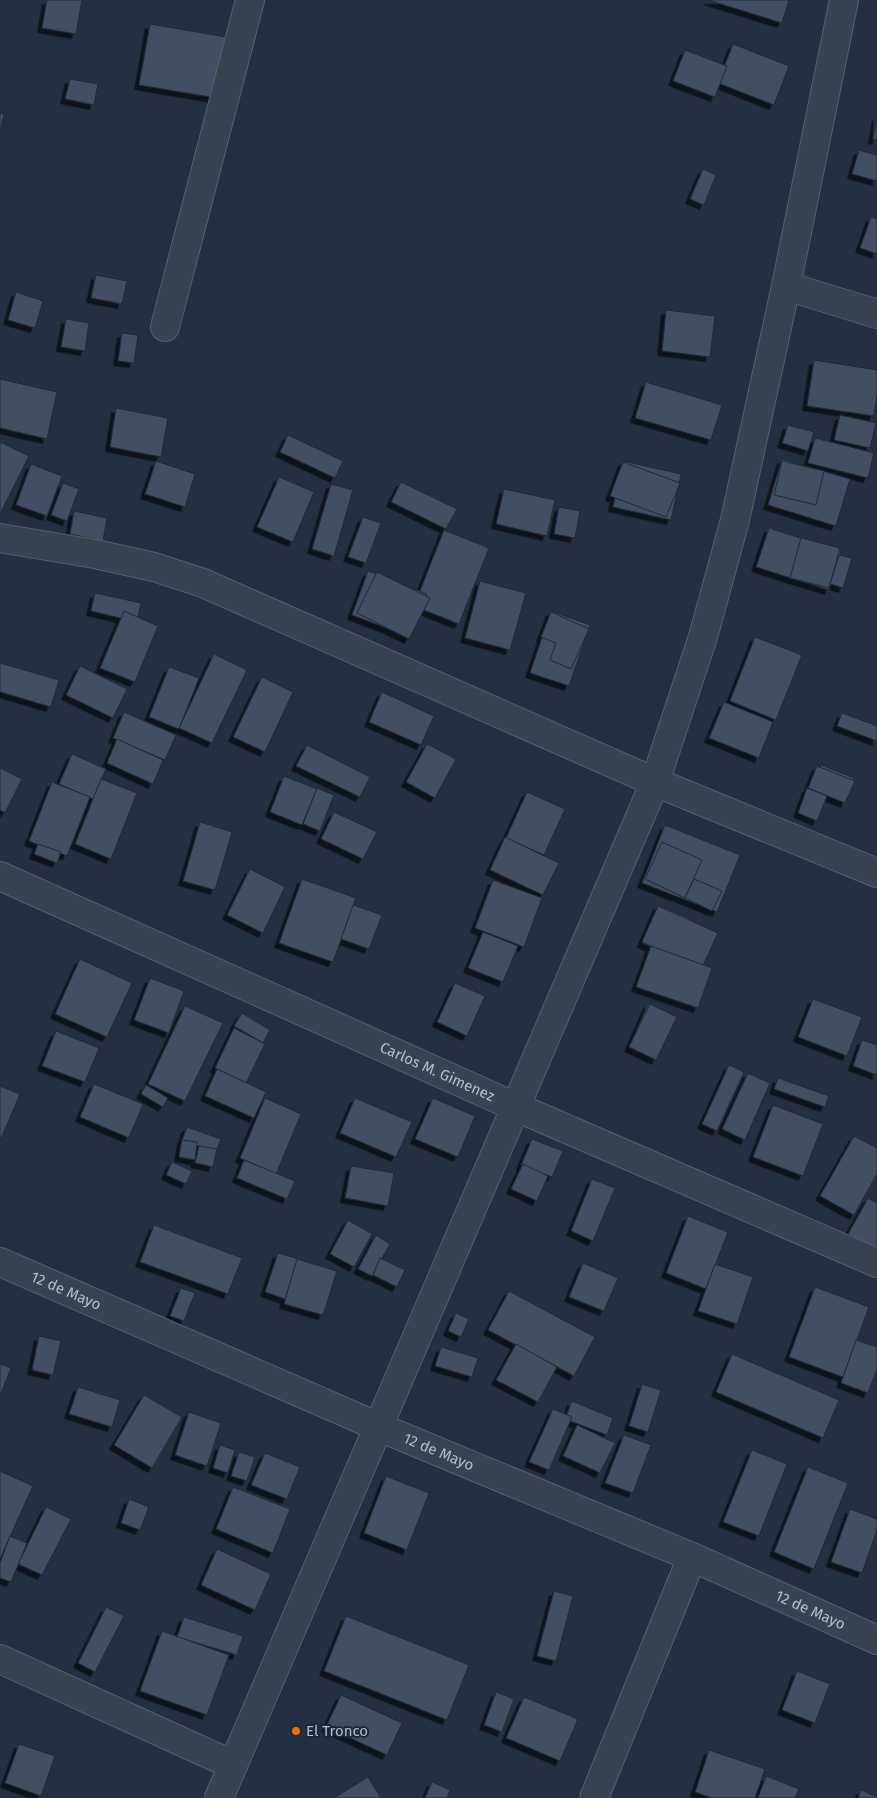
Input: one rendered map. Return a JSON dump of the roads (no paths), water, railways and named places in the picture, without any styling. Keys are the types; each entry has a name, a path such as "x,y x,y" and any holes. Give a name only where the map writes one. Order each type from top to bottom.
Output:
{"street":[{"path":"165,327 250,0"},
{"path":"219,1798 655,782 703,637 735,520 786,286 844,0"},
{"path":"786,286 877,314"},
{"path":"0,538 95,554 154,567 203,583 655,782 877,873"},
{"name":"Carlos M. Gimenez","path":"0,876 516,1107 877,1263"},
{"name":"12 de Mayo","path":"0,1262 379,1427 692,1557 877,1640"},
{"path":"594,1798 692,1557"},
{"path":"0,1659 233,1764"}],"place":[{"name":"El Tronco","path":"296,1731"}]}
